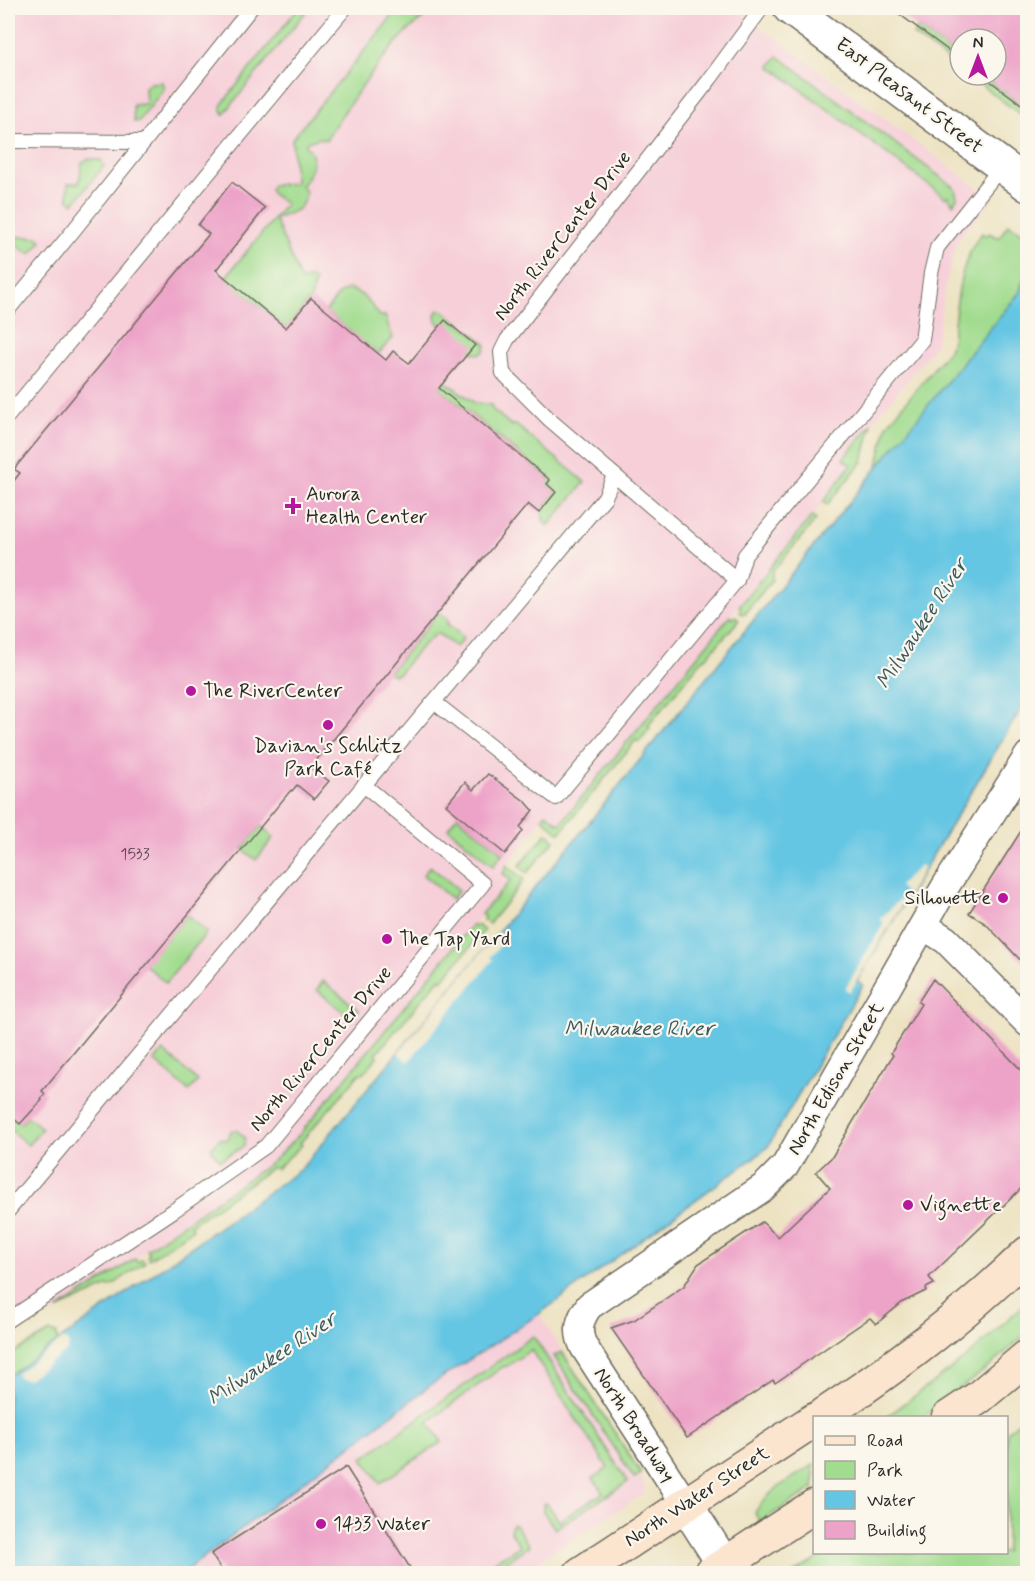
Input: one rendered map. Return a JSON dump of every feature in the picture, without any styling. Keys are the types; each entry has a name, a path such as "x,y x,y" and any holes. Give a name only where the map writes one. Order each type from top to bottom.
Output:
{"main road":[{"path":"822,1416 926,1344 1028,1253"},
{"path":"951,1416 978,1398 1028,1356"},
{"name":"North Water Street","path":"580,1574 813,1421"},
{"path":"722,1570 813,1507"}],"street":[{"name":"East Pleasant Street","path":"790,8 1015,176"},
{"name":"North Edison Street","path":"579,1336 579,1324 589,1306 745,1201 764,1187 785,1166 951,878 1028,756"},
{"path":"924,926 946,940 1028,1023"},
{"name":"North Broadway","path":"579,1336 686,1505 722,1570"}],"lane":[{"path":"8,310 251,8"},
{"path":"8,416 345,8"},
{"name":"North RiverCenter Drive","path":"737,580 550,420 503,374 501,352 507,340 710,80 762,8"},
{"path":"8,141 144,142"},
{"path":"434,702 556,798 737,580 745,555 922,340 931,273 937,248 1015,176"},
{"path":"8,1211 606,497 614,475"},
{"name":"North RiverCenter Drive","path":"8,1320 266,1146 483,884 364,785"}],"shaded area":[{"path":"8,8 735,8 993,199 958,239 946,282 936,344 844,458 852,465 560,824 546,814 507,865 504,874 511,880 299,1135 272,1162 135,1258 138,1262 142,1259 145,1262 110,1287 46,1316 8,1339"},
{"path":"539,1314 641,1473 645,1488 643,1494 520,1573 168,1574 210,1553 432,1384"}],"green space":[{"path":"298,8 309,8 224,114 222,104"},
{"path":"399,8 439,8 416,23 388,52 326,140 320,138 306,142 313,160 310,171 301,186 306,191 305,198 296,211 275,219 301,281 311,278 315,281 311,298 286,328 225,278 286,204 271,193 270,189 272,185 295,183 292,139"},
{"path":"918,28 948,50 948,60 913,35"},
{"path":"778,56 955,188 957,198 953,204 948,196 946,198 770,66"},
{"path":"162,82 164,89 139,121 134,122 133,105 146,104 145,88 150,83"},
{"path":"984,87 998,87 1027,109 1024,117"},
{"path":"87,159 101,160 104,166 74,203 68,199 68,183 79,183 82,163"},
{"path":"1008,224 1027,235 1027,268 1020,292 877,469 887,425 949,350 963,270 974,244 982,233 986,236 989,233 999,238"},
{"path":"8,237 37,237 42,241 29,254 14,243 8,251"},
{"path":"348,289 363,296 380,316 385,316 393,338 378,354 326,311 340,293"},
{"path":"442,310 484,342 486,346 484,351 480,354 474,353 436,321 437,311"},
{"path":"445,381 475,403 491,405 493,410 511,425 516,425 585,482 548,526 544,522 543,513 556,492 547,484 550,479 439,388"},
{"path":"872,424 863,461 827,505 823,502 851,465 843,459"},
{"path":"812,516 816,520 772,572 772,580 745,613 739,612 741,608 739,606"},
{"path":"438,613 446,617 449,622 447,624 463,639 456,647 437,633 421,647 399,673 394,675 389,673"},
{"path":"730,616 733,619 735,616 739,620 702,660 648,726 650,728 639,742 636,740 560,833 542,818 546,813 560,824"},
{"path":"457,816 503,853 493,866 448,828"},
{"path":"261,826 274,837 256,860 242,849"},
{"path":"547,833 555,840 527,873 519,866"},
{"path":"507,865 524,880 489,924 483,920 484,917 481,914 511,880 503,874"},
{"path":"430,866 459,890 452,899 423,875"},
{"path":"187,915 207,932 166,983 145,965"},
{"path":"472,925 475,927 478,925 484,931 442,980 440,978 376,1054 378,1056 363,1074 360,1073 300,1143 302,1145 276,1169 273,1167 191,1225 193,1229 149,1259 147,1249 272,1162 299,1135"},
{"path":"323,981 359,1010 352,1019 317,990"},
{"path":"163,1051 198,1081 189,1091 154,1061"},
{"path":"28,1117 42,1128 28,1145 8,1128 8,1119 10,1121 13,1118 20,1124"},
{"path":"236,1130 245,1138 244,1146 220,1160 212,1151 212,1147 220,1138 226,1140 232,1131"},
{"path":"135,1259 138,1262 142,1259 145,1262 110,1287 57,1310"},
{"path":"1027,1302 1027,1333 990,1366 924,1416 888,1416 967,1357"},
{"path":"50,1332 57,1334 58,1341 8,1377 8,1356"},
{"path":"533,1336 628,1482 555,1529 543,1511 543,1504 549,1506 559,1521 603,1493 593,1478 608,1468 531,1350 506,1367 504,1366 428,1422 442,1442 380,1483 363,1458"},
{"path":"562,1352 641,1474 634,1478 554,1356"},
{"path":"1027,1415 1027,1573 794,1573 825,1554 1008,1554 1008,1431"},
{"path":"813,1466 813,1489 760,1522 755,1513 766,1498 781,1485"},
{"path":"513,1524 529,1546 487,1573 475,1573 520,1546 510,1530"}],"water":[{"name":"Milwaukee River","path":"1027,268 1027,699 857,981 863,985 767,1148 539,1314 432,1384 183,1573 8,1573 8,1377 301,1169 592,819 1020,292"}],"pier":[{"path":"921,865 924,868 850,992 845,989 883,925 880,919 906,893 899,886"},
{"path":"498,932 506,939 490,957 493,960 408,1062 398,1053"},
{"path":"64,1339 69,1344 68,1350 28,1379 20,1378 16,1374"}],"building":[{"path":"891,8 1028,8 1028,109 998,87 1008,87 1008,27 948,27 948,50"},
{"name":"The RiverCenter","path":"232,182 265,208 216,270 286,328 311,298 386,360 393,351 409,363 445,320 475,345 439,388 550,480 547,484 556,492 539,513 528,504 314,763 311,768 329,781 314,799 297,785 291,790 42,1091 45,1094 42,1100 20,1124 8,1114 8,488 20,473 14,469 209,234 198,225"},
{"path":"488,774 526,802 533,810 520,827 523,831 505,854 446,805 465,782 473,790"},
{"name":"Silhouette","path":"1028,820 1028,968 986,924 969,913"},
{"name":"Vignette","path":"933,979 1028,1077 1028,1182 929,1277 934,1284 926,1288 926,1291 903,1302 876,1324 870,1318 775,1383 773,1380 687,1438 611,1328 634,1320 684,1286 698,1264 762,1222 778,1237 830,1188 816,1172 832,1157 893,1055 891,1053 921,1004 918,1002"},
{"name":"1433 Water","path":"346,1467 414,1574 224,1574 211,1554"}],"place":[{"name":"Aurora Health Center","path":"293,506"},
{"name":"The RiverCenter","path":"191,691"},
{"name":"Davian's Schlitz Park Café","path":"328,725"},
{"name":"Silhouette","path":"1003,898"},
{"name":"The Tap Yard","path":"387,939"},
{"name":"Vignette","path":"908,1205"},
{"name":"1433 Water","path":"321,1524"}]}
